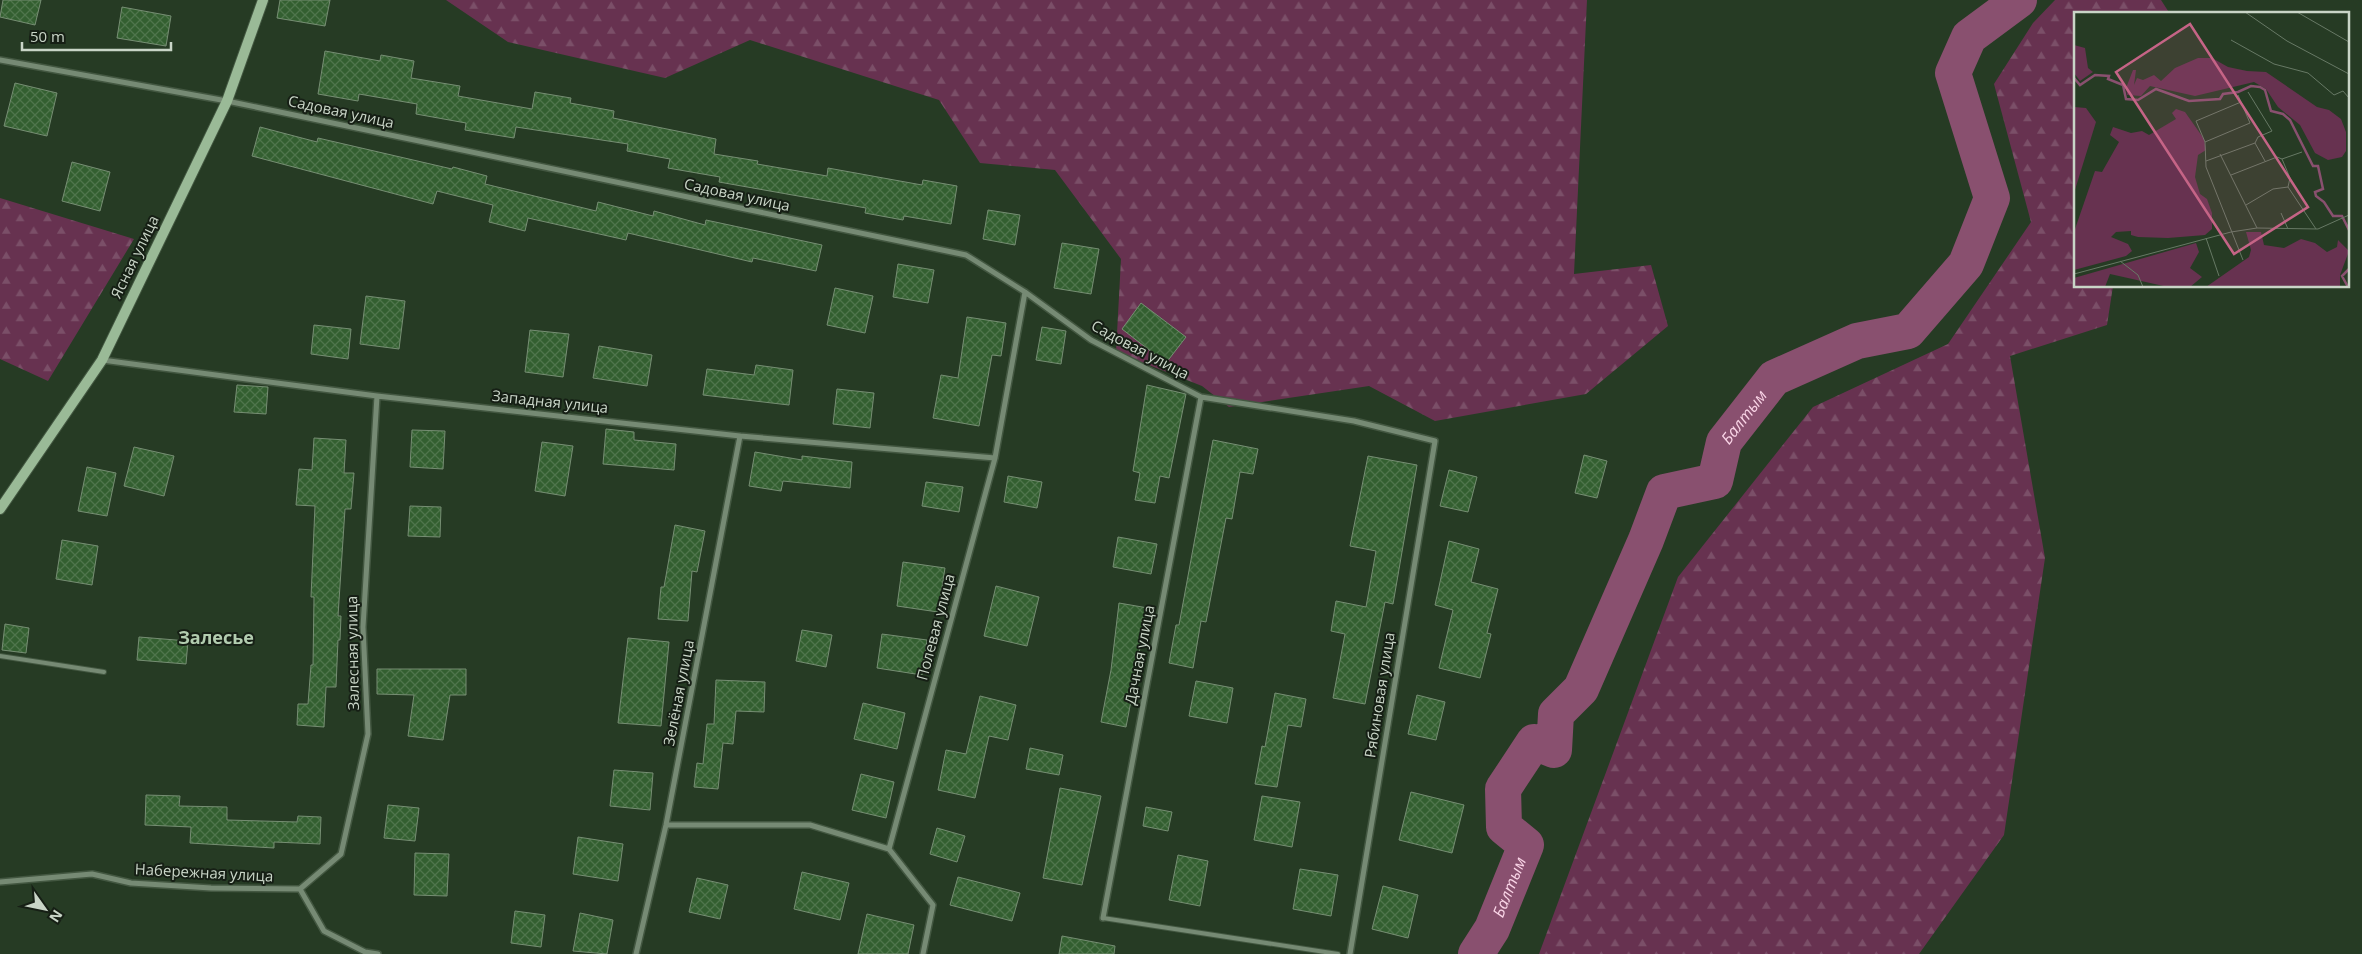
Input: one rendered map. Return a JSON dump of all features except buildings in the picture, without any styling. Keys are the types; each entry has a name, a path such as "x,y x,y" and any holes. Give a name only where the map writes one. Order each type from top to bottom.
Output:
{"main road":[{"name":"Ясная улица","path":"0,509 102,360 227,101 263,0"}],"street":[{"name":"Садовая улица","path":"0,60 227,101 966,255 1024,292 1091,340 1202,397 1354,421 1435,441"},
{"name":"Полевая улица","path":"889,849 996,458 1024,292"},
{"name":"Западная улица","path":"102,360 377,396 740,436 996,458"},
{"name":"Залесная улица","path":"300,889 341,854 368,734 363,627 377,396"},
{"name":"Дачная улица","path":"1102,918 1202,397"},
{"name":"Зелёная улица","path":"636,954 666,825 740,436"},
{"name":"Рябиновая улица","path":"1350,954 1435,441"},
{"path":"666,825 810,825 889,849 933,905 923,954"},
{"name":"Набережная улица","path":"0,882 92,874 131,883 211,888 300,889"},
{"path":"300,889 324,930 365,952 378,954"}],"lane":[{"path":"0,656 104,672"},
{"path":"1102,918 1338,954"}],"green space":[{"path":"446,0 1587,0 1574,274 1651,265 1668,326 1586,394 1435,421 1369,386 1229,407 1202,386 1116,352 1121,259 1055,170 980,163 939,100 750,40 665,78 508,42"},
{"path":"2055,0 2161,0 2169,12 2074,12 2074,288 2113,288 2107,325 2010,356 2045,558 2004,835 1919,954 1539,954 1678,577 1813,407 1948,344 2031,222 1994,84 2033,23"},
{"path":"0,198 134,239 48,381 0,359"}],"waterway":[{"name":"Балтым","path":"1476,954 1492,929 1526,845 1504,827 1503,789 1534,742 1554,750 1556,714 1581,689 1646,540 1664,492 1715,481 1724,442 1774,378 1857,341 1908,331 1966,264 1992,198 1953,73 1969,37 2019,0"}],"district":[{"name":"Залесье","path":"216,638"}]}
